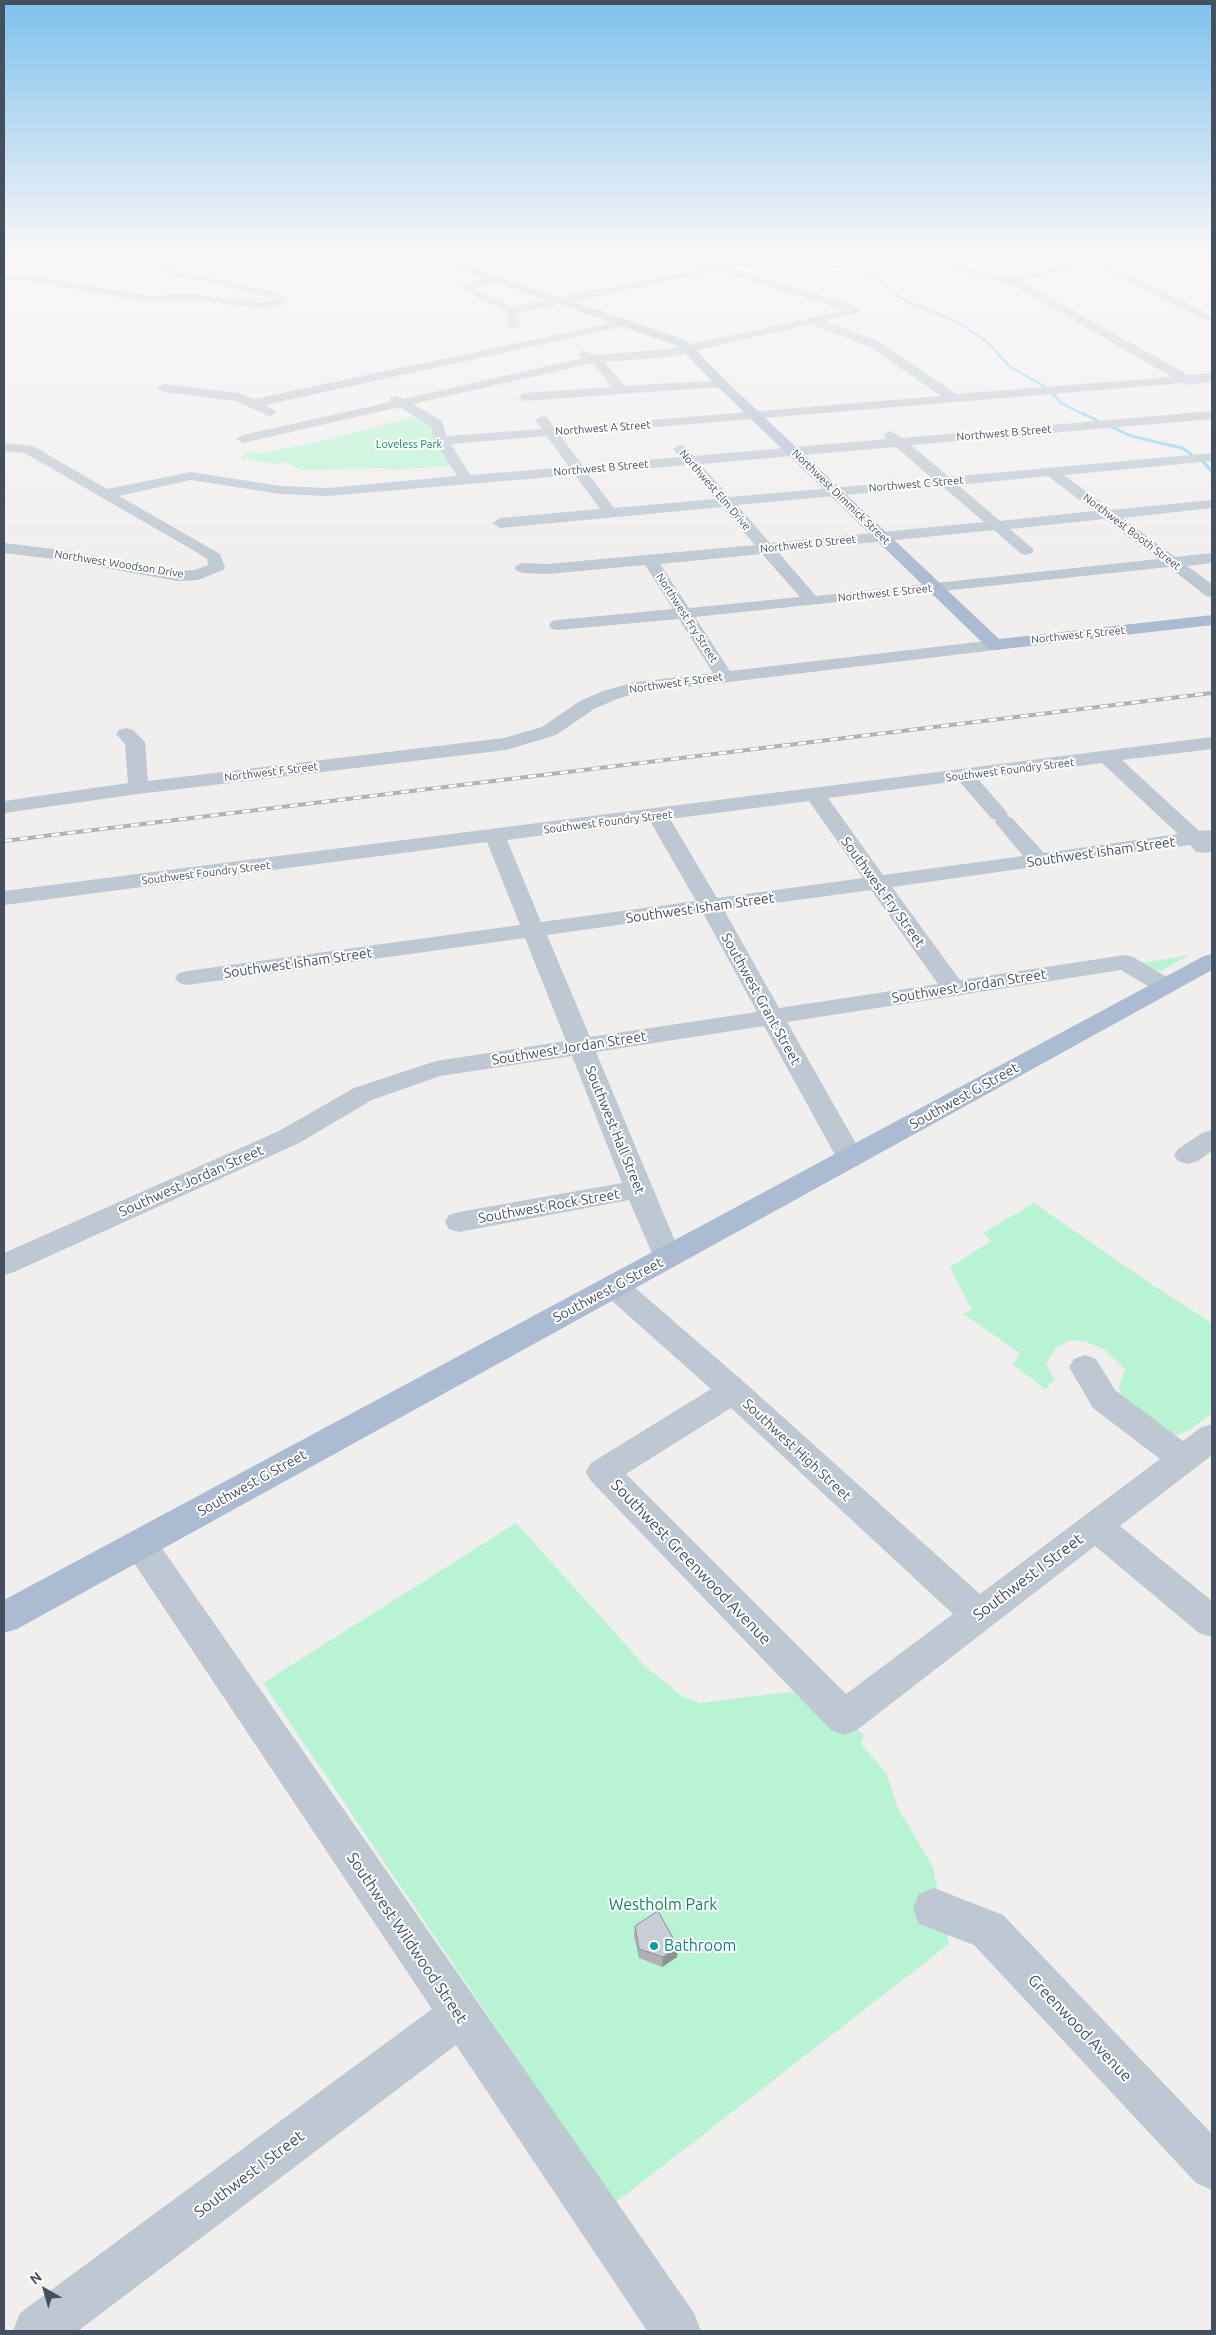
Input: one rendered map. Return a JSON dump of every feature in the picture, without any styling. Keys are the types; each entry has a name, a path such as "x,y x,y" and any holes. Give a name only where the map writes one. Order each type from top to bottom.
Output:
{"main road":[{"name":"Northwest Dimmick Street","path":"699,361 995,645"},
{"name":"Northwest F Street","path":"995,645 1212,620"},
{"name":"Southwest G Street","path":"4,1618 1212,961"}],"street":[{"path":"255,403 451,361"},
{"path":"243,439 592,361"},
{"path":"597,361 621,390"},
{"path":"899,361 953,398"},
{"path":"1154,361 1205,390"},
{"name":"Northwest A Street","path":"442,440 657,424 1212,377"},
{"path":"510,379 610,513"},
{"path":"355,382 433,420 437,424 442,440 466,480"},
{"path":"524,397 721,383"},
{"path":"163,388 238,397 255,403 295,427"},
{"path":"856,406 1026,550"},
{"name":"Northwest B Street","path":"105,494 191,476 280,490 307,492 350,490 1212,414"},
{"name":"Northwest Elm Drive","path":"657,424 812,601"},
{"path":"4,447 28,449 105,494"},
{"name":"Northwest C Street","path":"500,523 1212,456"},
{"name":"Northwest Booth Street","path":"1051,472 1212,592"},
{"name":"Northwest Woodson Drive","path":"4,548 61,555 178,576 206,573 217,567 214,557 204,550 105,494"},
{"name":"Northwest D Street","path":"523,568 547,569 650,560 1212,504"},
{"name":"Northwest E Street","path":"558,625 812,601 1212,558"},
{"name":"Northwest Fry Street","path":"650,560 724,676"},
{"name":"Northwest F Street","path":"4,807 138,788 506,744 549,731 587,705 622,691 654,684 995,645"},
{"path":"126,734 135,742 138,788"},
{"name":"Southwest Foundry Street","path":"4,898 657,816 1212,743"},
{"path":"1108,758 1203,838 1212,855"},
{"path":"964,775 1040,861"},
{"name":"Southwest Fry Street","path":"814,794 876,884 953,988"},
{"name":"Southwest Grant Street","path":"657,816 711,907 850,1158"},
{"name":"Southwest Hall Street","path":"495,836 667,1258"},
{"name":"Southwest Isham Street","path":"186,978 1203,838"},
{"name":"Southwest Jordan Street","path":"4,1264 289,1137 363,1094 436,1069 1124,962 1165,986"},
{"path":"1188,1154 1212,1139"},
{"name":"Southwest Rock Street","path":"459,1222 639,1189"},
{"name":"Southwest High Street","path":"614,1286 733,1391 978,1616"},
{"path":"1085,1367 1104,1399 1184,1458"},
{"name":"Southwest Greenwood Avenue","path":"733,1391 603,1472 844,1718"},
{"name":"Southwest I Street","path":"844,1718 1212,1437"},
{"path":"1095,1526 1212,1622"},
{"name":"Southwest Wildwood Street","path":"140,1544 459,2016 676,2331"},
{"name":"Greenwood Avenue","path":"934,1908 988,1930 1212,2167"},
{"name":"Southwest I Street","path":"38,2331 459,2016"}],"green space":[{"name":"Loveless Park","path":"418,416 432,422 451,466 390,470 382,468 302,470 283,462 276,464 240,458 247,453 268,452 326,440"},
{"path":"1190,955 1161,971 1135,964"},
{"path":"1034,1203 1154,1286 1212,1323 1212,1413 1191,1429 1179,1435 1171,1433 1121,1396 1119,1386 1125,1369 1104,1349 1086,1342 1071,1340 1056,1348 1046,1363 1055,1380 1045,1389 1013,1364 1020,1353 963,1314 972,1310 950,1267 991,1241 983,1233"},
{"name":"Westholm Park","path":"516,1523 644,1665 683,1697 700,1703 779,1693 812,1692 864,1735 861,1744 887,1774 897,1806 933,1867 949,1944 615,2203 263,1683"}],"building":[{"name":"Bathroom","path":"658,1911 678,1947 663,1957 639,1949 635,1926"}],"waterway":[{"path":"1004,361 1009,366 1047,388"},
{"path":"1052,393 1061,403 1085,415"},
{"path":"1082,413 1098,421"},
{"path":"1110,426 1131,436 1182,448 1191,454"},
{"path":"1203,461 1212,472"}],"railway":[{"path":"4,841 1212,693"}],"place":[{"name":"Bathroom","path":"654,1946"}]}
